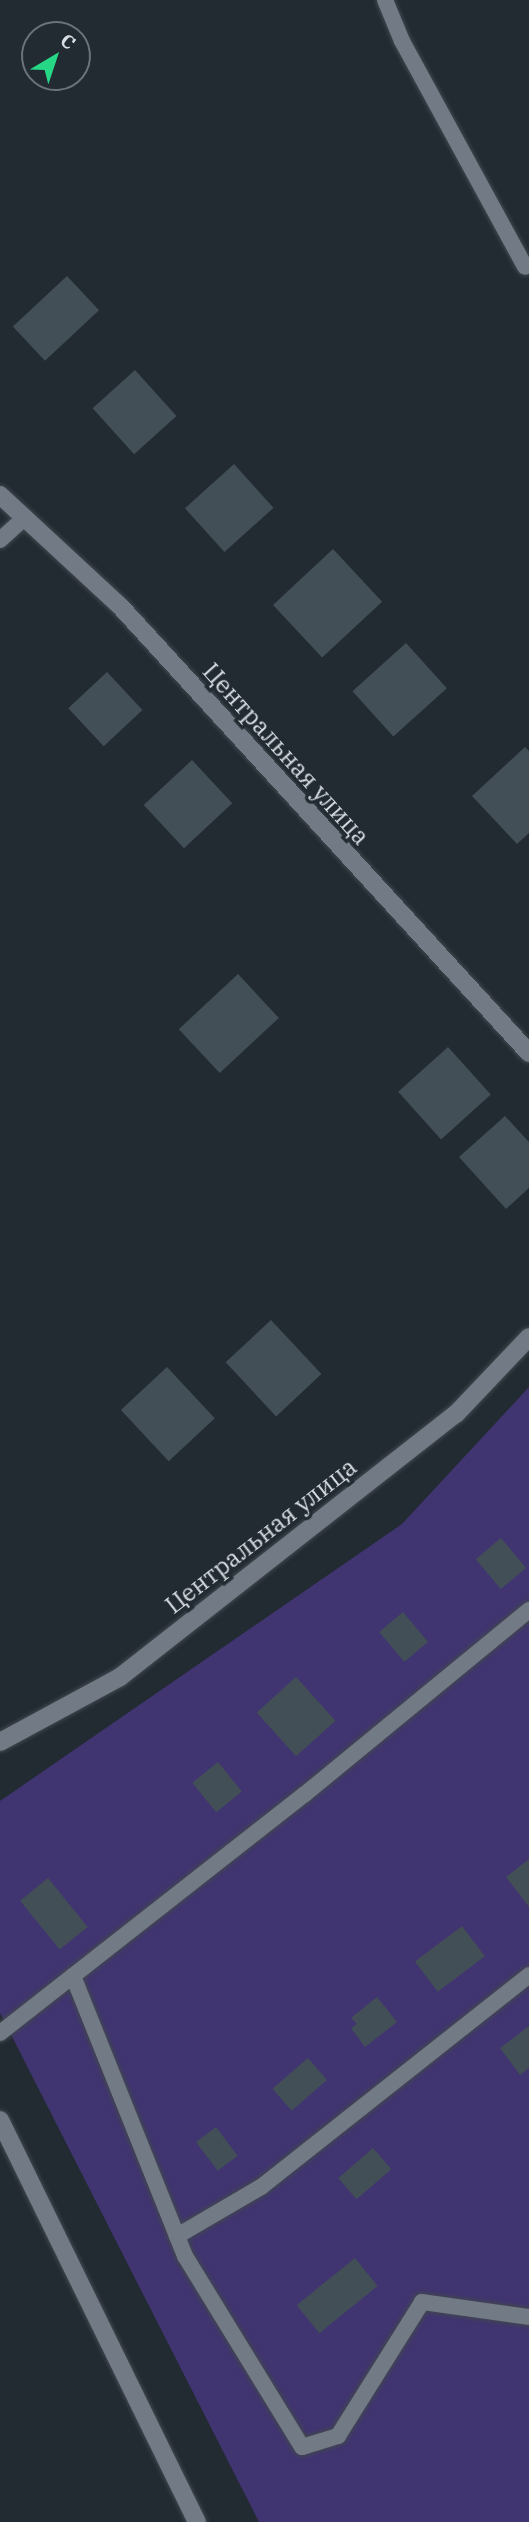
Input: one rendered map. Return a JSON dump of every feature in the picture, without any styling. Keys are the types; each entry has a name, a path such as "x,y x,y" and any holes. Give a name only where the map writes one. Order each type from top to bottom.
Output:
{"street":[{"name":"Центральная улица","path":"0,495 22,520 120,606 529,1053"},
{"name":"Центральная улица","path":"0,1742 120,1677 456,1414 529,1337"},
{"path":"0,2120 197,2522"}],"lane":[{"path":"385,0 402,41 525,267"},
{"path":"0,540 22,520"},
{"path":"0,2033 529,1610"},
{"path":"177,2236 261,2187 529,1975"},
{"path":"73,1976 177,2236 302,2447 338,2436 422,2302 529,2317"}],"shaded area":[{"path":"529,1387 529,2522 259,2522 0,2013 0,1801 402,1524"}],"building":[{"path":"67,276 99,310 45,361 13,326"},
{"path":"135,370 176,416 134,454 93,408"},
{"path":"234,464 273,508 224,552 185,508"},
{"path":"333,549 382,602 322,658 273,605"},
{"path":"406,643 447,688 393,737 352,691"},
{"path":"107,672 142,710 104,746 68,708"},
{"path":"525,747 529,751 529,833 517,844 472,796"},
{"path":"192,760 232,803 184,848 144,805"},
{"path":"238,974 279,1018 220,1073 179,1029"},
{"path":"448,1047 491,1095 441,1139 398,1092"},
{"path":"505,1116 529,1142 529,1188 506,1209 459,1157"},
{"path":"271,1320 321,1374 276,1416 226,1362"},
{"path":"167,1367 215,1418 169,1461 121,1410"},
{"path":"501,1538 526,1568 501,1589 476,1559"},
{"path":"403,1612 428,1642 404,1662 379,1632"},
{"path":"296,1677 335,1721 296,1756 257,1712"},
{"path":"218,1762 242,1792 216,1812 192,1783"},
{"path":"529,1859 529,1907 506,1877"},
{"path":"48,1878 88,1927 60,1950 20,1901"},
{"path":"462,1926 485,1956 438,1992 415,1962"},
{"path":"377,1997 397,2022 365,2047 351,2028 357,2024 351,2018"},
{"path":"529,2026 529,2068 520,2075 500,2048"},
{"path":"308,2058 327,2080 292,2111 273,2089"},
{"path":"216,2127 238,2156 218,2171 196,2142"},
{"path":"373,2148 391,2169 357,2199 338,2178"},
{"path":"355,2258 378,2286 319,2333 297,2305"}]}
